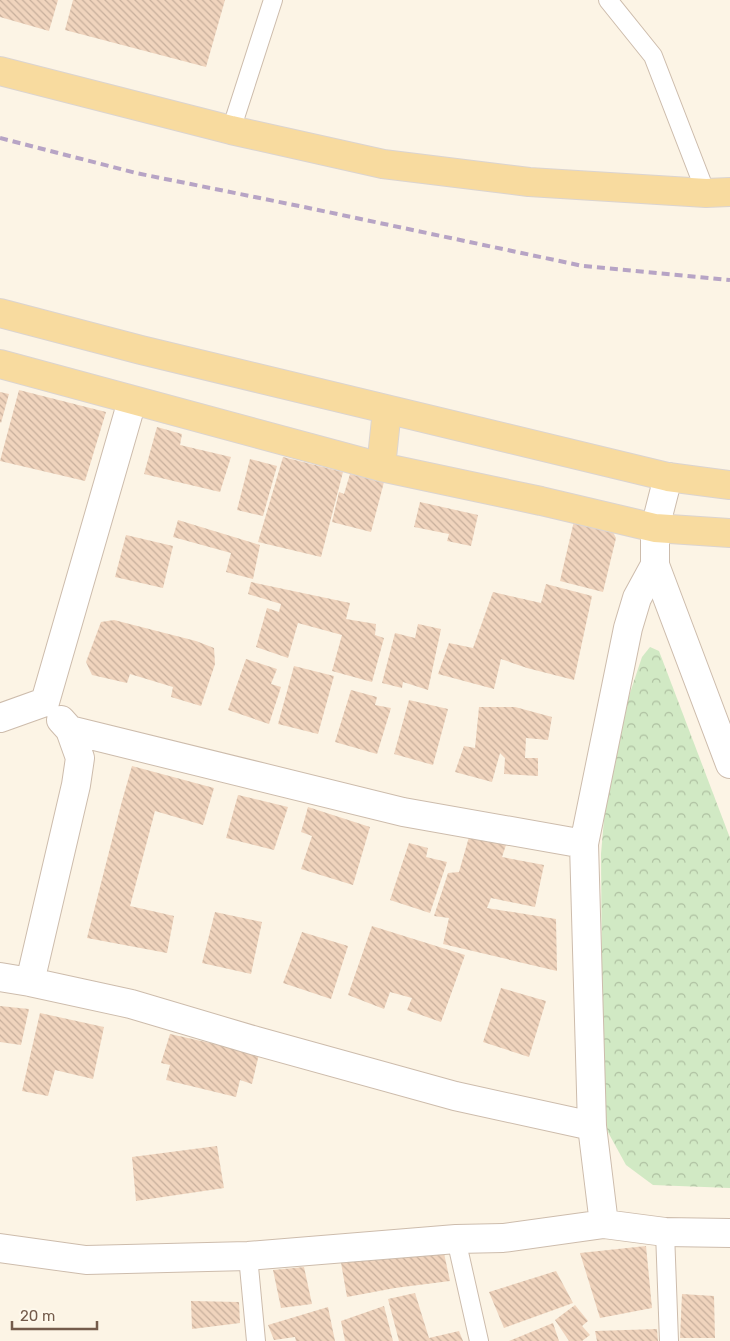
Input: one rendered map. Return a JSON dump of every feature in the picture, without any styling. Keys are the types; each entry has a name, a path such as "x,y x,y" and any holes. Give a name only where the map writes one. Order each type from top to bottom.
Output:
{"main road":[{"path":"0,71 231,130 383,164 529,182 718,193"},
{"path":"0,313 141,350 668,477 730,485"},
{"path":"0,364 381,467 542,501 655,528 730,533"},
{"path":"381,467 387,410"}],"street":[{"path":"45,702 132,401"},
{"path":"668,477 655,528 655,565 730,764"},
{"path":"604,1224 592,1126 584,844 628,628 637,598 655,565"},
{"path":"0,717 45,702"},
{"path":"30,982 76,785 80,758 70,730 45,702"},
{"path":"70,730 403,812 584,844"},
{"path":"0,977 131,1004 256,1041 456,1096 592,1126"},
{"path":"0,1248 86,1260 248,1256 456,1239 503,1238 604,1224 665,1232 730,1233"}],"lane":[{"path":"231,130 272,0"},
{"path":"608,0 653,56 718,193"},
{"path":"665,1232 669,1341"},
{"path":"456,1239 480,1341"},
{"path":"248,1256 256,1341"}],"green space":[{"path":"650,647 659,651 730,838 730,1188 653,1185 626,1165 603,1123 601,854 606,796 624,711 642,657"}],"building":[{"path":"0,0 58,0 49,31 0,17"},
{"path":"73,0 225,0 206,67 65,30"},
{"path":"19,390 106,412 85,481 0,461"},
{"path":"0,392 9,394 1,423 0,422"},
{"path":"157,427 182,434 180,445 231,457 220,492 144,474"},
{"path":"283,457 343,472 321,557 258,542"},
{"path":"250,459 277,466 263,516 237,510"},
{"path":"350,474 384,482 371,532 332,522 339,492 344,494"},
{"path":"420,502 478,515 471,546 447,541 449,534 414,527"},
{"path":"178,520 260,545 253,579 226,572 231,553 173,537"},
{"path":"574,521 613,532 616,538 603,592 560,581"},
{"path":"126,535 173,546 163,588 115,577"},
{"path":"251,582 350,603 346,619 376,624 375,635 384,638 372,682 332,671 342,635 298,623 288,658 256,647 267,608 279,612 281,604 248,594"},
{"path":"546,584 592,596 574,680 501,659 494,689 438,674 449,643 473,648 493,592 541,603"},
{"path":"114,620 196,641 214,648 215,664 201,706 171,697 173,687 130,674 127,683 92,675 86,662 101,622"},
{"path":"418,624 441,629 428,690 403,682 402,688 382,683 395,633 415,638"},
{"path":"246,659 277,669 271,684 281,687 269,724 228,710"},
{"path":"294,666 334,676 318,734 278,724"},
{"path":"351,690 377,697 375,705 391,708 377,754 335,742"},
{"path":"409,700 448,709 433,765 394,754"},
{"path":"479,707 515,707 552,717 548,740 526,738 525,758 538,758 538,776 504,774 505,758 500,753 492,782 455,772 464,746 475,748"},
{"path":"132,766 214,788 203,825 155,811 130,906 174,916 167,953 87,938"},
{"path":"238,795 288,807 274,850 226,838"},
{"path":"308,807 370,827 353,885 301,869 312,836 301,832"},
{"path":"469,837 506,845 502,857 544,865 535,907 491,898 487,908 556,919 557,971 443,944 449,918 434,916 448,873 459,872"},
{"path":"409,843 428,848 426,857 447,862 430,913 390,900"},
{"path":"215,912 262,922 251,974 202,963"},
{"path":"372,926 465,955 441,1022 407,1010 412,998 390,992 384,1009 348,995"},
{"path":"302,932 348,946 331,999 283,983"},
{"path":"501,988 546,1001 529,1057 483,1042"},
{"path":"0,1006 29,1009 21,1045 0,1042"},
{"path":"40,1013 104,1027 93,1079 55,1070 48,1096 22,1091"},
{"path":"170,1034 259,1054 252,1084 240,1080 236,1097 166,1080 170,1065 161,1063"},
{"path":"217,1146 224,1188 136,1201 132,1157"},
{"path":"442,1244 450,1281 395,1288 347,1297 340,1257"},
{"path":"646,1246 652,1308 600,1318 580,1253"},
{"path":"304,1267 312,1304 281,1308 273,1270"},
{"path":"556,1271 573,1303 504,1328 489,1292"},
{"path":"415,1293 429,1338 459,1331 463,1341 399,1341 388,1299"},
{"path":"682,1294 714,1296 715,1338 680,1338"},
{"path":"191,1301 239,1302 240,1323 192,1329"},
{"path":"575,1305 588,1321 582,1326 590,1335 582,1341 569,1341 555,1320"},
{"path":"384,1306 393,1341 345,1341 341,1321"},
{"path":"328,1307 335,1341 296,1341 295,1337 274,1340 268,1325"},
{"path":"553,1323 559,1341 509,1341"},
{"path":"657,1329 658,1341 597,1341 595,1331"}],"railway":[{"path":"0,138 136,173 583,266 730,280"}]}
